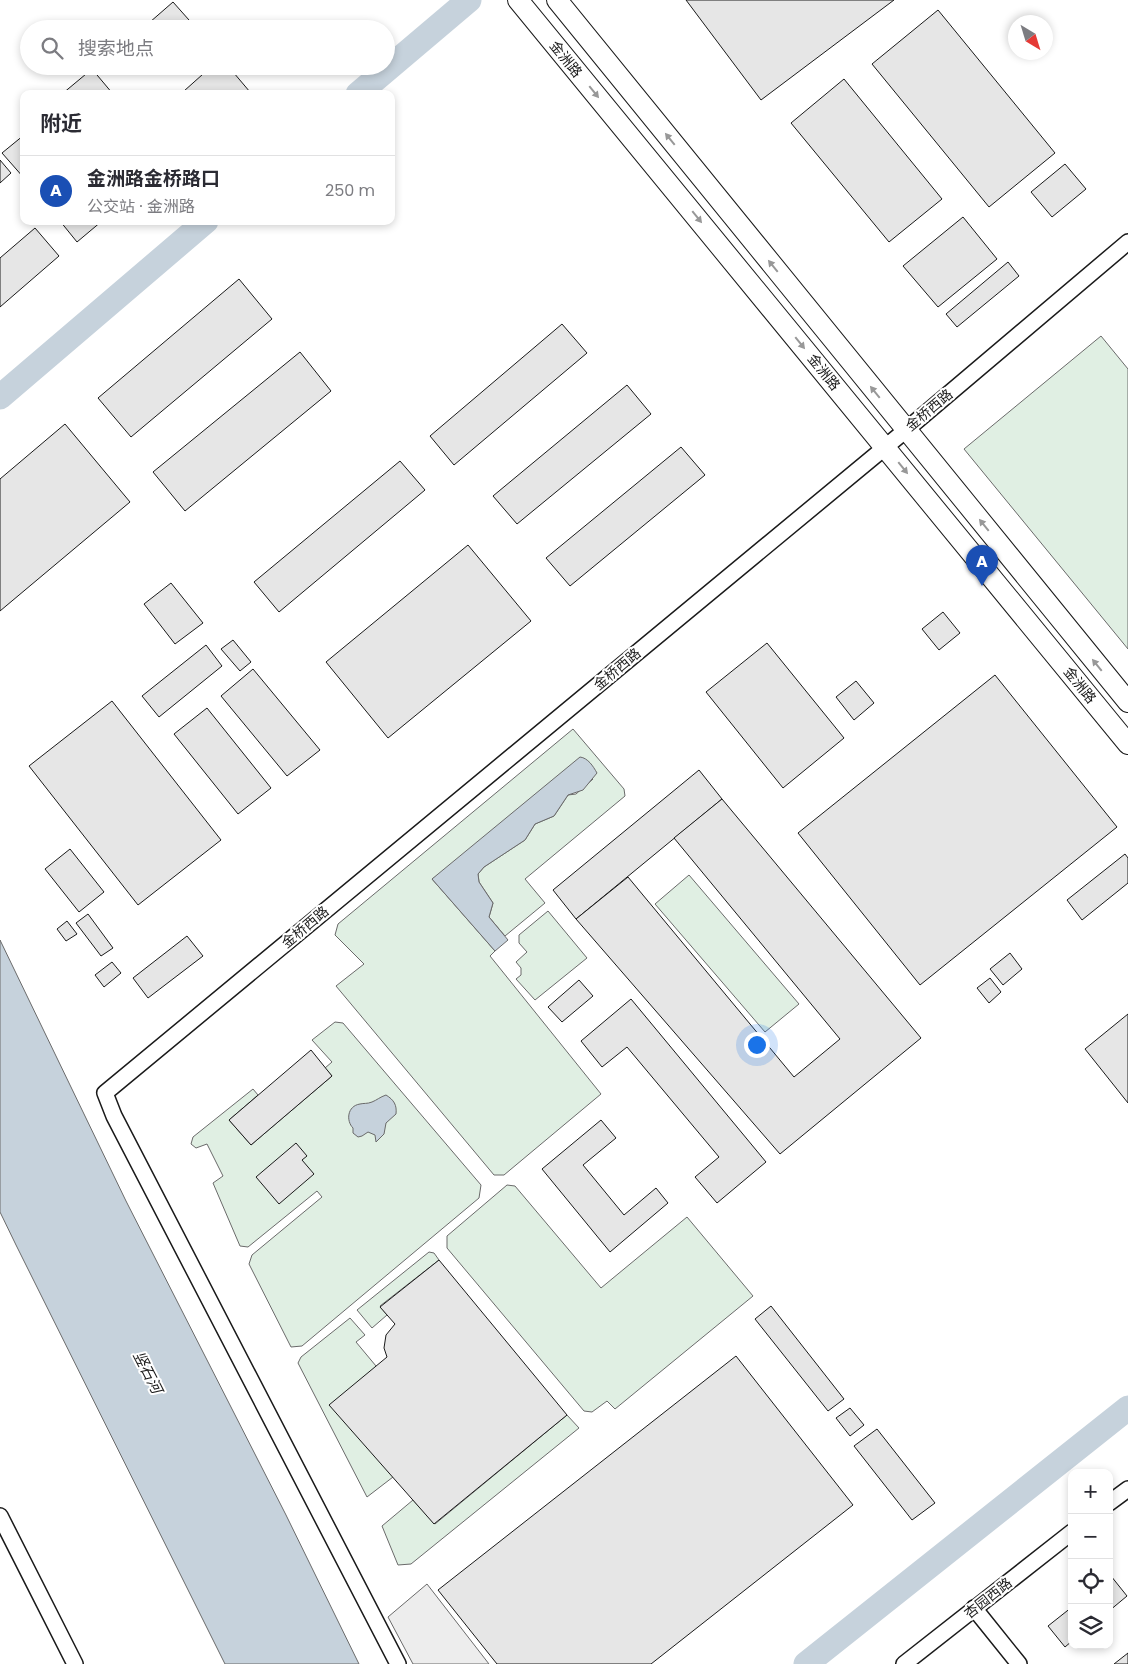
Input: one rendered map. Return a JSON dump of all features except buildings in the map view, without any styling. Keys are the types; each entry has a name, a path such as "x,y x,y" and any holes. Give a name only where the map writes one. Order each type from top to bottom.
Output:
{"main road":[{"name":"金洲路","path":"518,0 886,446 1128,744"},
{"name":"金洲路","path":"557,0 1128,702"}],"street":[{"name":"金桥西路","path":"398,1664 114,1116 105,1093 906,430 1128,242"},
{"path":"1113,1500 1128,1489"},
{"path":"0,1516 74,1664"},
{"name":"杏园西路","path":"904,1664 1068,1535"},
{"path":"974,1608 1019,1664"}],"green space":[{"path":"1101,336 1128,369 1128,649 964,449"},
{"path":"573,729 624,789 625,796 525,879 545,903 505,936 489,917 493,903 479,882 478,874 484,867 525,840 535,824 554,816 568,795 576,794 593,779 432,879 495,951 490,956 601,1094 504,1175 494,1175 336,986 364,964 335,935 338,924"},
{"path":"689,875 799,1004 765,1032 655,904"},
{"path":"548,911 587,958 535,1000 516,979 521,975 521,968 516,962 527,952 519,943 519,935"},
{"path":"335,1022 343,1023 481,1185 479,1198 302,1346 291,1347 249,1264 252,1255 322,1197 317,1191 248,1247 240,1246 213,1183 223,1176 207,1144 196,1148 191,1144 193,1137 253,1089 258,1095 229,1120 251,1145 332,1076 325,1068 332,1062 312,1040"},
{"path":"507,1185 515,1186 601,1288 687,1217 753,1296 615,1409 607,1401 592,1412 584,1411 447,1248 447,1236"},
{"path":"429,1252 434,1253 439,1260 380,1306 387,1315 372,1328 357,1310"},
{"path":"350,1318 365,1335 356,1342 376,1366 393,1477 367,1497 298,1363 301,1357"},
{"path":"567,1415 579,1428 411,1564 398,1565 382,1526 413,1500 435,1524"}],"shaded area":[{"path":"427,1584 489,1664 413,1664 388,1617"}],"water":[{"path":"580,757 588,761 597,773 583,790 568,795 554,816 535,824 525,840 484,867 478,874 479,882 493,903 489,917 508,940 495,951 432,879"},
{"name":"竖石河","path":"0,940 126,1201 286,1515 359,1664 225,1664 16,1245 0,1212"},
{"path":"386,1095 394,1103 396,1114 386,1123 384,1134 376,1142 375,1135 368,1132 358,1137 353,1133 353,1128 349,1122 349,1114 352,1108 356,1105 370,1103"}],"waterway":[{"path":"395,63 469,0"},
{"path":"363,90 380,75"},
{"path":"0,397 201,225"},
{"path":"806,1664 1128,1408"}],"place":[{"name":"金洲路金桥路口","path":"982,586"}]}
